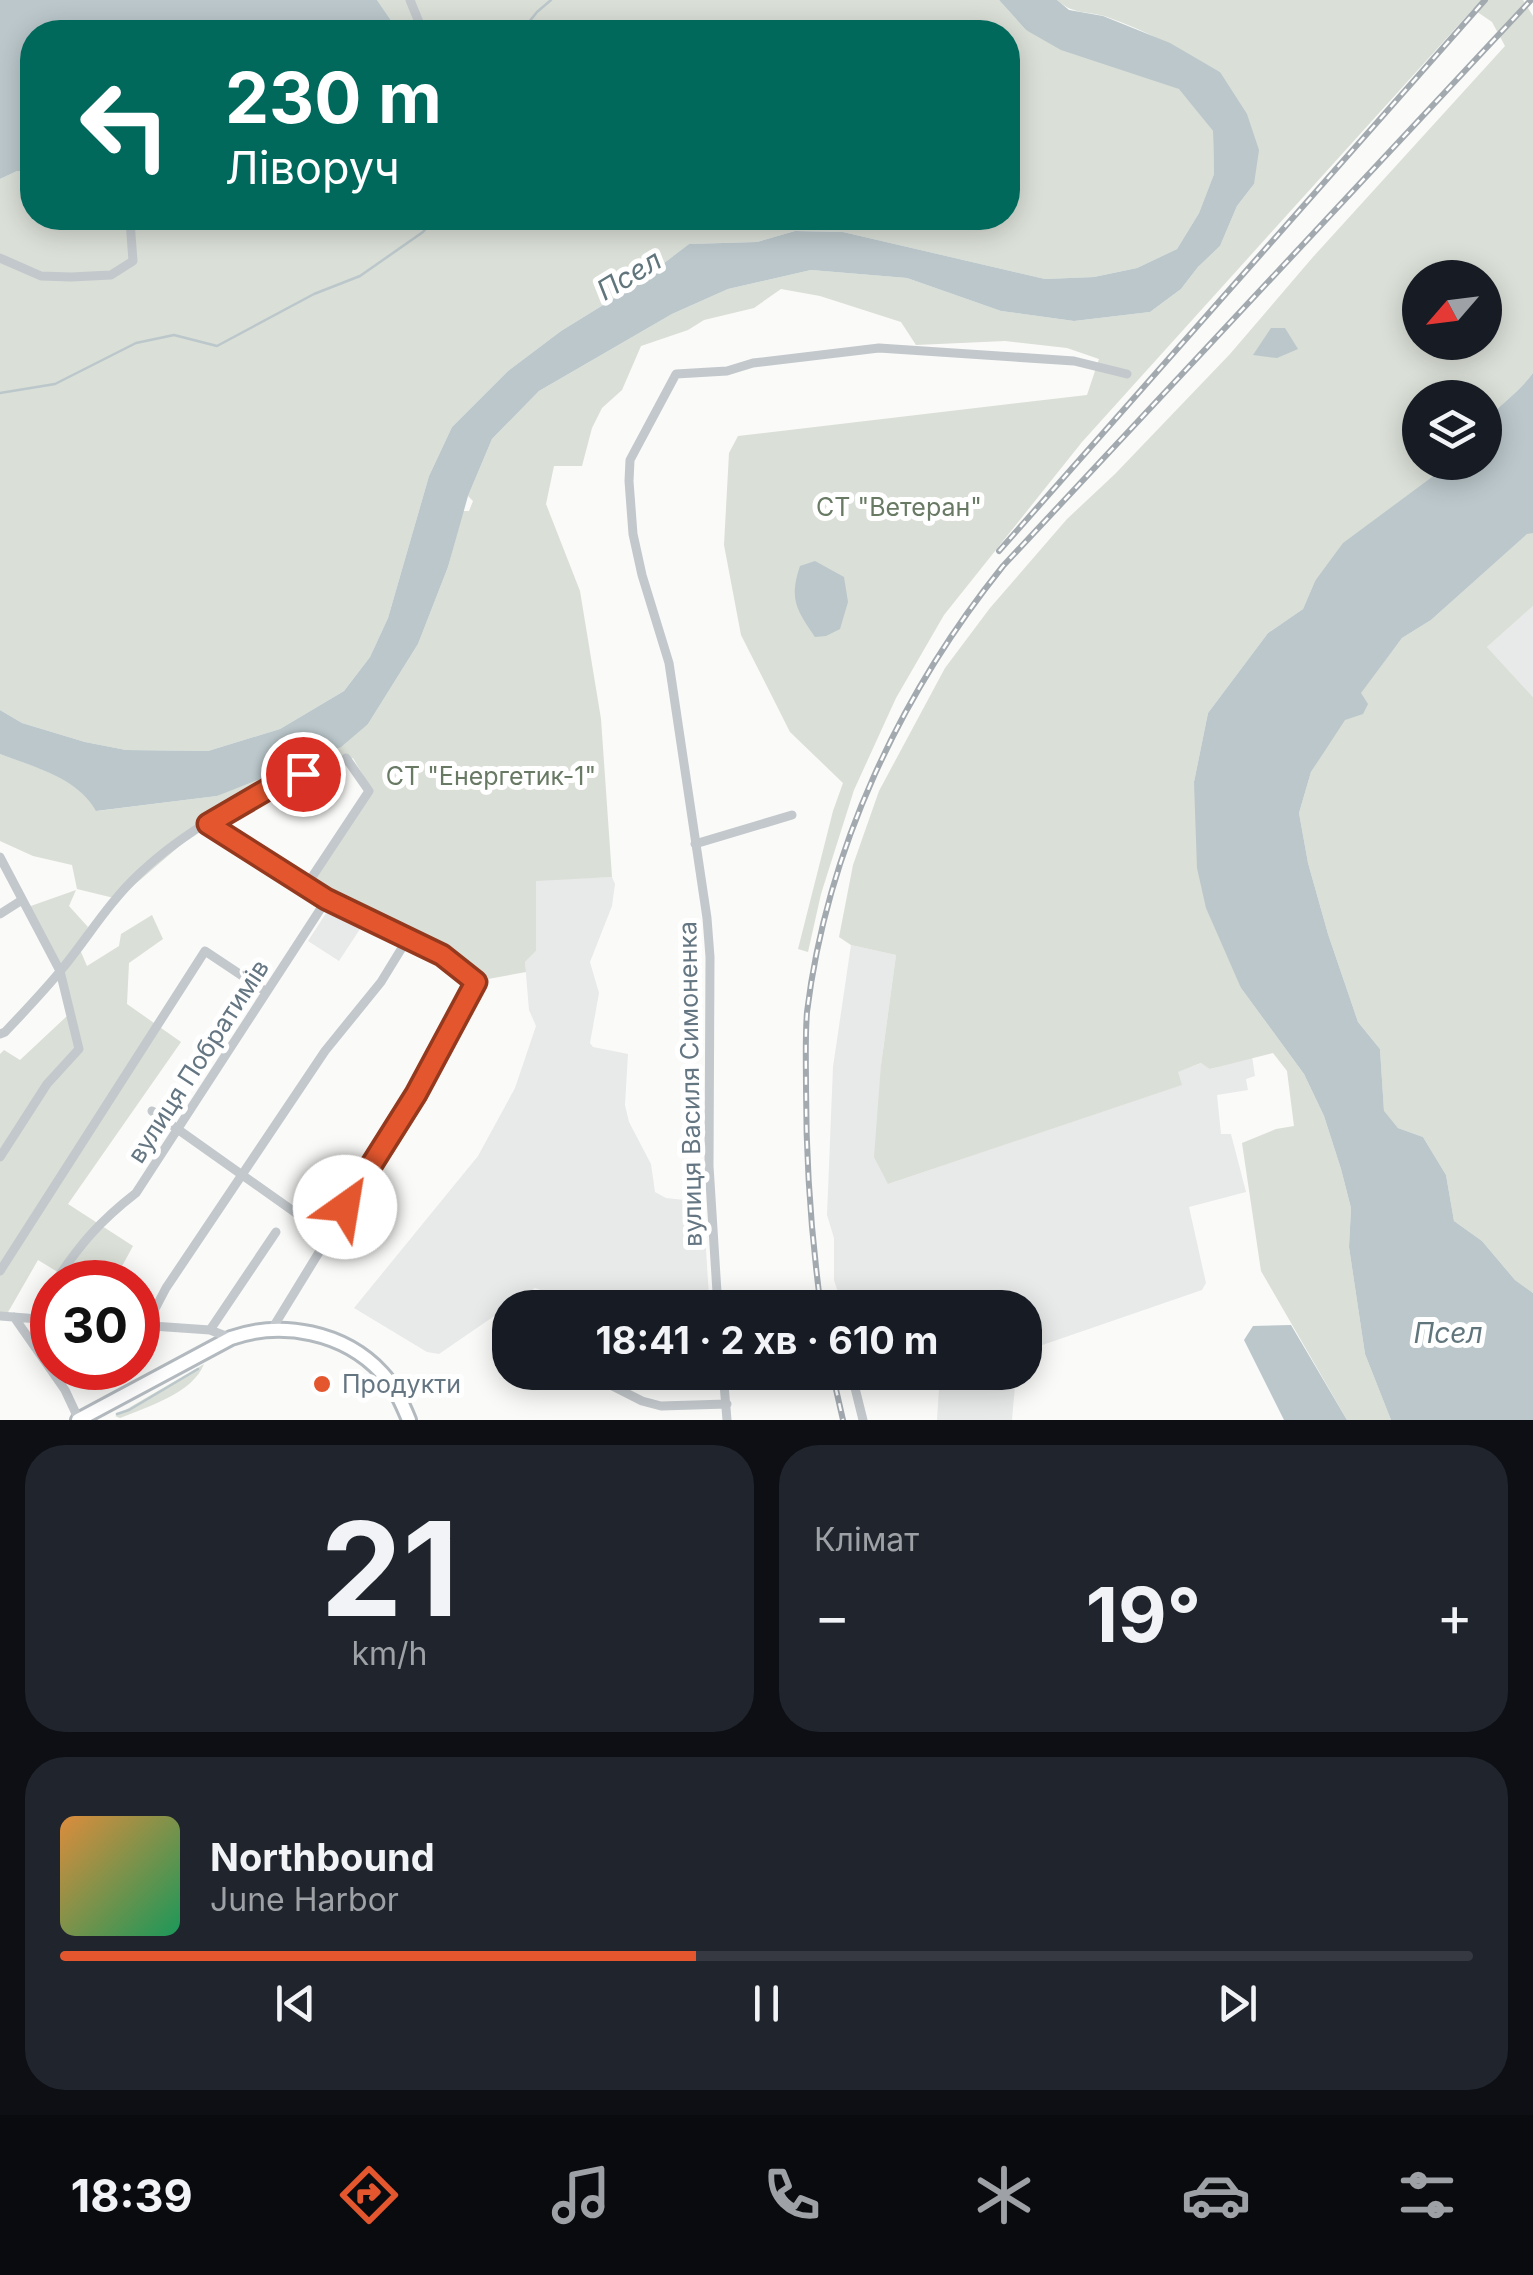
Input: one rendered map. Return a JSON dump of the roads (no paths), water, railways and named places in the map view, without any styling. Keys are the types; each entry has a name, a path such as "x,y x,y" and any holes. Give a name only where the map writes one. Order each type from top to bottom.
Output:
{"main road":[{"path":"79,1420 231,1338 272,1329 318,1334 350,1347 380,1371 396,1391 410,1420"}],"street":[{"path":"0,258 41,276 111,275 133,262 131,230"},
{"name":"вулиця Василя Симоненка","path":"717,1290 708,1166 710,957 669,662 639,562 630,460 676,374 879,348 1074,361 1127,374"},
{"path":"306,886 369,791 346,758"},
{"path":"0,1034 60,971 140,873 180,841 273,786 303,774"},
{"path":"695,844 792,815"},
{"path":"208,824 326,899 442,955 476,982 416,1094 272,1329"},
{"path":"0,1157 47,1084 79,1049 60,971 1,863"},
{"name":"вулиця Побратимів","path":"69,1260 105,1217 136,1193 326,899"},
{"path":"0,914 22,900"},
{"path":"160,1298 325,1052 381,982 408,938"},
{"path":"0,1271 204,951 265,991"},
{"path":"152,1111 327,1235"},
{"path":"210,1330 276,1232"},
{"path":"0,1316 30,1318"},
{"path":"14,1317 64,1390 79,1420"},
{"path":"160,1327 210,1330 231,1338"},
{"path":"620,1390 661,1406 727,1404"},
{"path":"726,1390 727,1420"},
{"path":"856,1390 863,1420"}],"water":[{"path":"0,0 377,0 391,20 20,20 20,171 0,179"},
{"name":"Псел","path":"999,0 1057,0 1069,10 1103,16 1170,43 1220,72 1247,114 1259,150 1254,184 1237,206 1220,246 1181,289 1150,312 1074,321 1001,311 907,278 811,270 728,289 672,314 539,391 492,439 468,496 448,567 418,644 368,724 341,747 217,796 96,811 67,782 0,754 0,710 22,723 85,742 126,750 208,751 280,729 344,691 370,657 388,618 429,476 452,427 508,371 689,244 757,242 795,231 843,232 1045,279 1094,277 1137,268 1177,249 1199,213 1214,174 1213,131 1179,89 1061,50 1026,30"},
{"path":"1271,328 1285,328 1298,349 1277,358 1253,355"},
{"name":"Псел","path":"1533,373 1533,533 1527,534 1431,620 1402,638 1361,693 1368,704 1363,714 1345,720 1311,772 1299,813 1328,934 1358,1022 1380,1049 1384,1111 1398,1128 1423,1137 1446,1175 1454,1221 1482,1241 1515,1280 1533,1293 1533,1420 1391,1420 1365,1354 1349,1247 1351,1208 1341,1169 1324,1116 1304,1074 1241,988 1206,908 1197,868 1194,782 1208,713 1268,633 1303,609 1315,581 1343,543 1428,480 1502,480 1502,405"},
{"path":"815,561 844,577 848,602 840,629 815,637 799,611 795,587 800,566"},
{"path":"1291,1325 1347,1420 1284,1420 1244,1340 1253,1326"}],"waterway":[{"path":"531,20 551,0"},
{"path":"0,393 55,384 136,343 174,335 217,346 314,294 360,276 425,230"},
{"path":"117,1414 198,1369"}],"railway":[{"path":"999,551 1485,0"},
{"path":"819,1290 808,1171 807,1012 832,891 851,833 901,720 932,666 1003,566 1531,0"},
{"path":"836,1390 843,1420"}],"place":[{"name":"Продукти","path":"322,1384"}],"park label":[{"name":"СТ \"Ветеран\"","path":"899,507"},
{"name":"СТ \"Енергетик-1\"","path":"491,776"}]}
